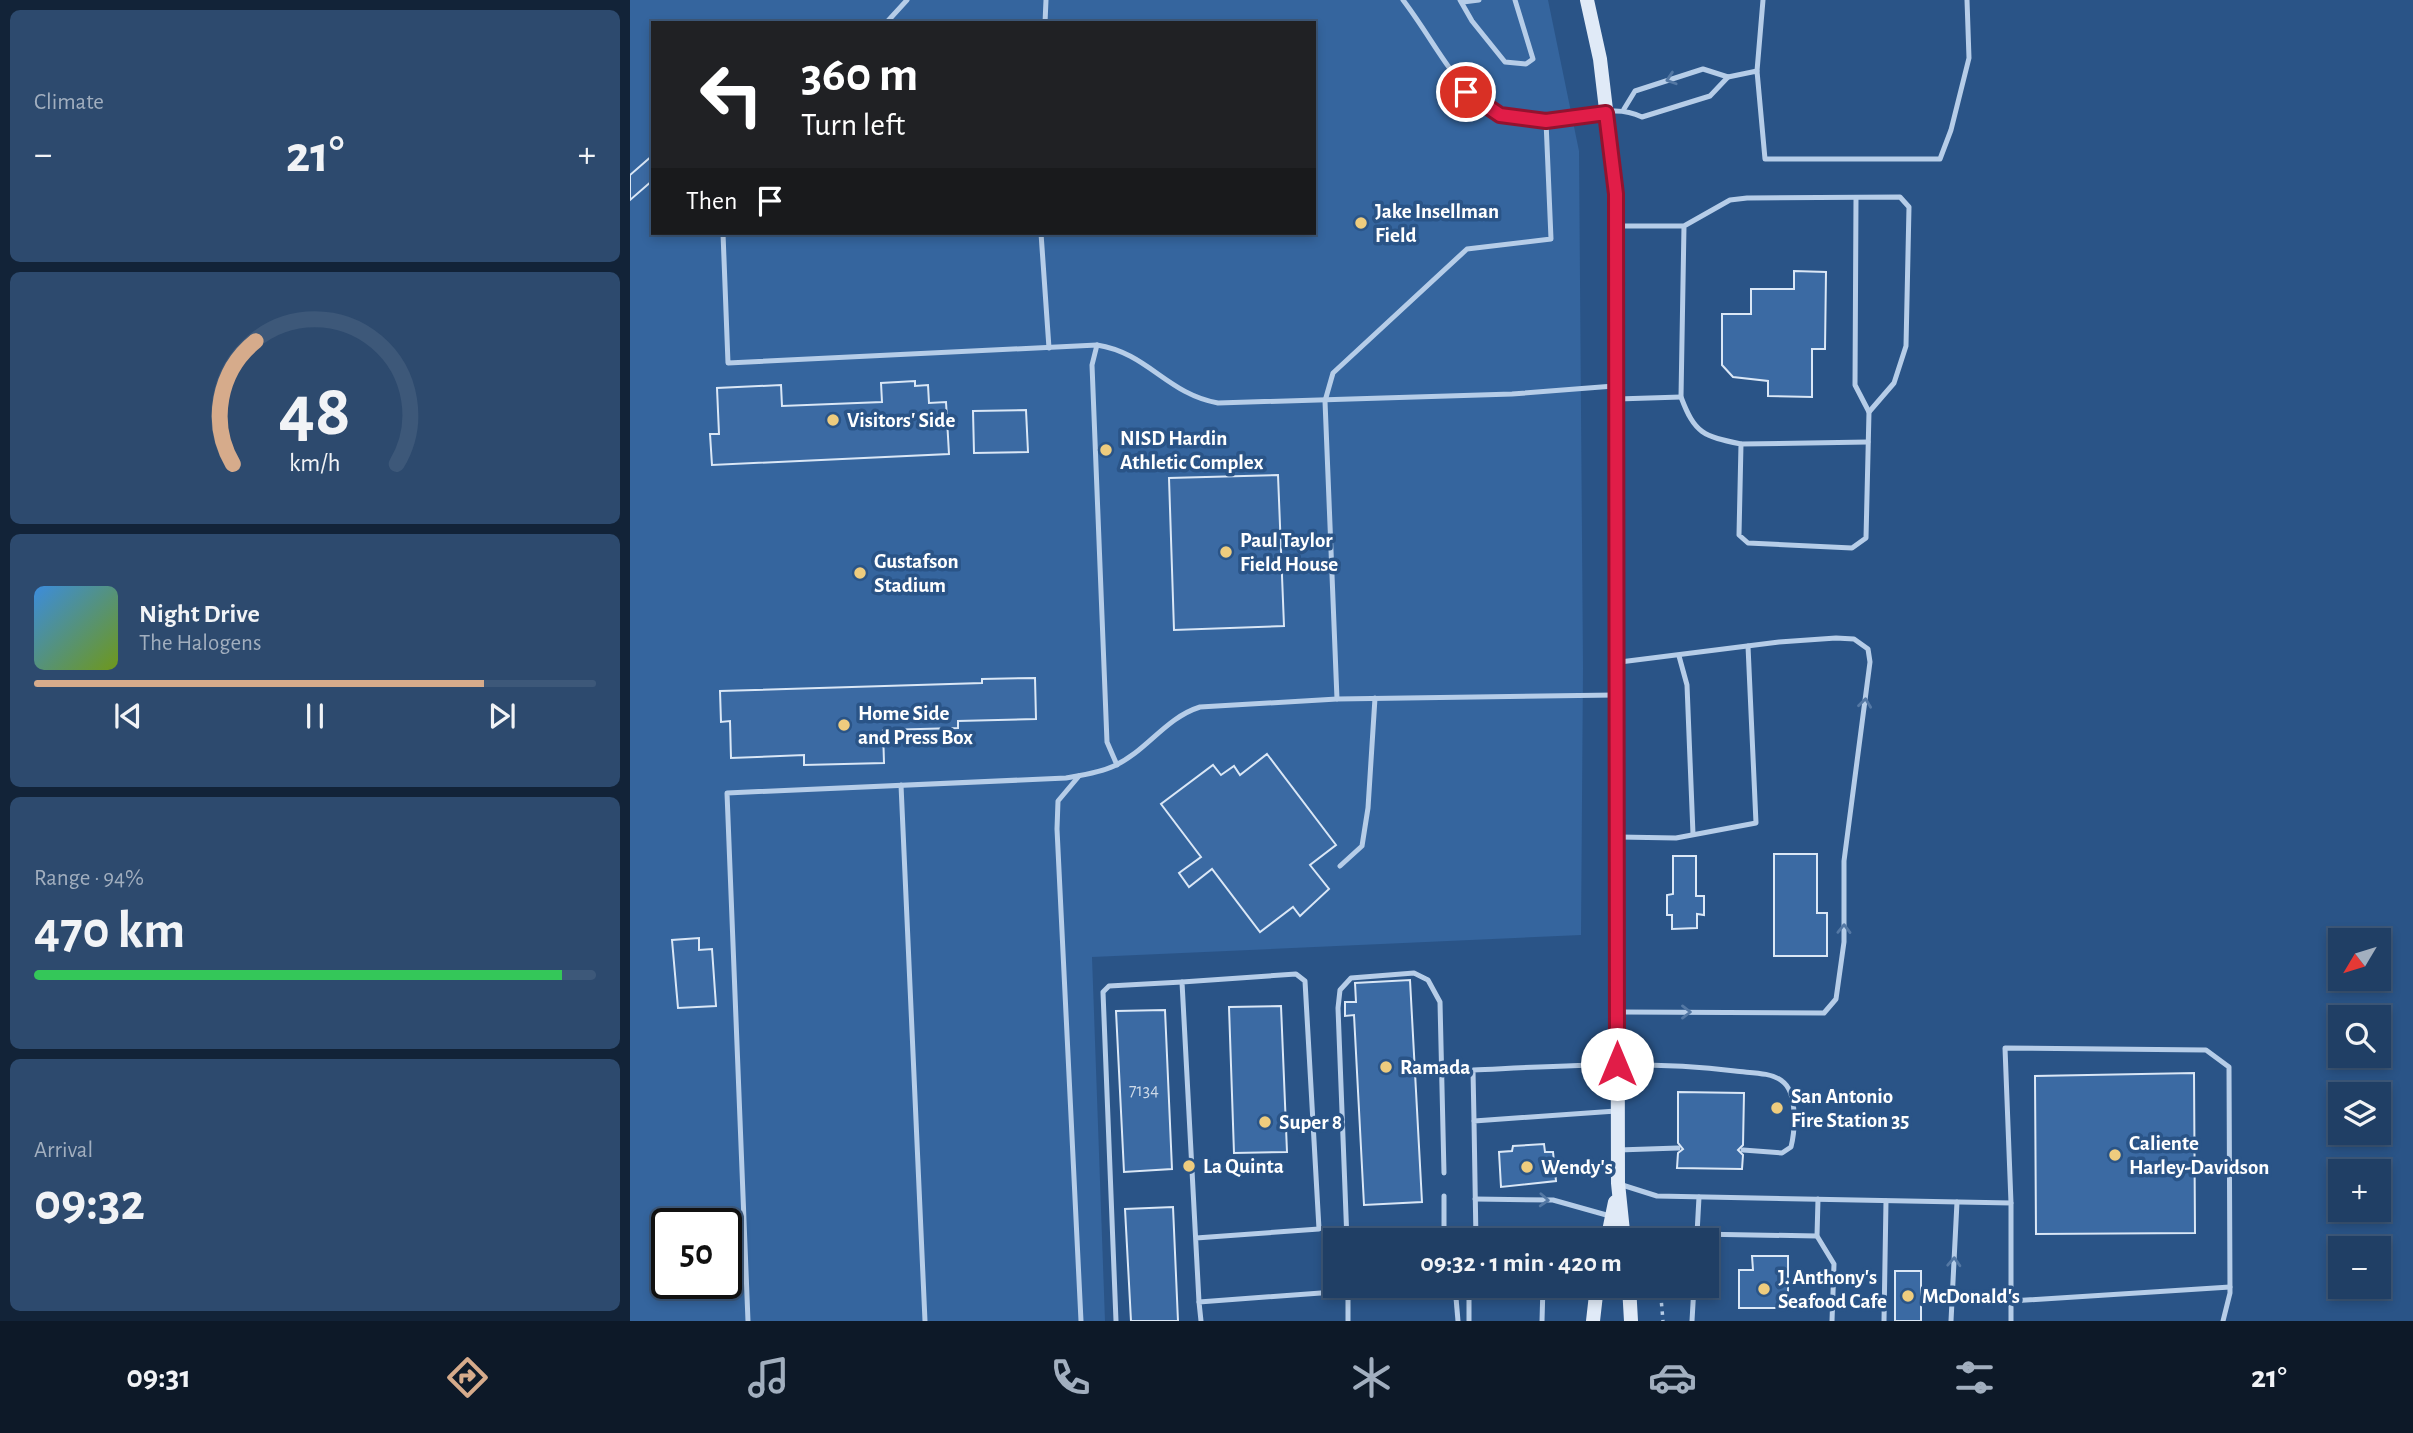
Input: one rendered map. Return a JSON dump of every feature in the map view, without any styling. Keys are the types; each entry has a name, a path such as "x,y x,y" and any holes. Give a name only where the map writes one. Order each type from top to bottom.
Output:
{"main road":[{"path":"1587,0 1616,194 1617,1064 1618,1183 1623,1228"},
{"path":"1610,1228 1618,1183"},
{"path":"1593,1321 1596,1298"},
{"path":"1630,1298 1631,1321"}],"lane":[{"path":"889,21 907,0"},
{"path":"1045,21 1046,0"},
{"path":"1404,0 1466,92 1500,115 1546,121 1624,109 1642,117 1710,96 1728,77"},
{"path":"1479,0 1461,1 1472,21 1505,62 1526,64 1533,59 1515,0"},
{"path":"1763,0 1757,71 1765,159 1940,159 1951,130 1969,58 1967,0"},
{"path":"1624,109 1635,91 1703,69 1728,77 1757,71"},
{"path":"1337,699 1325,401 1333,373 1467,249 1551,239 1546,121"},
{"path":"1616,226 1684,226 1730,200 1900,197 1909,207 1906,346 1894,383 1869,412"},
{"path":"1741,444 1739,535 1748,543 1852,548 1866,538 1869,412 1855,385 1857,198"},
{"path":"1684,226 1681,397 1691,423 1711,438 1741,444 1868,442"},
{"path":"723,235 728,363 1097,345 1119,349 1136,357 1181,391 1199,399 1242,404 1529,393 1617,392 1681,397"},
{"path":"1041,235 1049,348"},
{"path":"1097,345 1093,365 1107,742 1117,765"},
{"path":"1617,662 1836,638 1854,639 1868,649 1871,662 1844,861 1844,942 1836,999 1824,1013 1617,1012"},
{"path":"1617,837 1676,838 1756,823 1748,646"},
{"path":"1679,656 1687,685 1692,834"},
{"path":"748,1321 727,793 1079,776 1117,765 1181,713 1200,707 1337,699 1617,695"},
{"path":"1340,866 1362,846 1368,808 1375,698"},
{"path":"1079,776 1058,801 1057,829 1081,1321"},
{"path":"901,785 925,1321"},
{"path":"1346,1228 1338,1008 1340,990 1351,978 1414,973 1428,979 1440,1002 1444,1173"},
{"path":"1116,1321 1102,992 1109,986 1296,974 1305,981 1319,1229 1196,1238"},
{"path":"1182,982 1201,1321"},
{"path":"2011,1321 2011,1203 2005,1048 2206,1049 2229,1067 2230,1287 2223,1321"},
{"path":"1476,1228 1473,1070 1617,1064 1686,1065 1762,1074 1783,1081 1791,1093 1794,1137 1791,1147 1782,1153 1743,1150"},
{"path":"1474,1121 1618,1111"},
{"path":"1618,1150 1678,1148"},
{"path":"1618,1183 1657,1196 2011,1203"},
{"path":"1444,1196 1444,1228"},
{"path":"1697,1228 1699,1197"},
{"path":"1475,1199 1553,1200 1612,1217"},
{"path":"1818,1199 1818,1236 1834,1264 1832,1321"},
{"path":"1884,1321 1886,1201"},
{"path":"1951,1321 1957,1202"},
{"path":"1719,1237 1818,1236"},
{"path":"2011,1301 2230,1287"},
{"path":"1199,1302 1323,1291"},
{"path":"1349,1321 1350,1298"},
{"path":"1456,1298 1458,1321"},
{"path":"1468,1298 1469,1321"},
{"path":"1542,1321 1543,1298"},
{"path":"1692,1321 1693,1298"}],"path":[{"path":"1661,1298 1663,1321"}],"shaded area":[{"name":"NISD Hardin Athletic Complex","path":"630,0 1548,0 1579,151 1583,668 1581,935 1092,957 1105,1321 630,1321"}],"building":[{"path":"651,157 651,182 630,200 630,175"},
{"path":"1794,271 1826,272 1825,349 1812,349 1812,397 1768,396 1768,381 1733,377 1722,365 1722,314 1751,314 1751,289 1794,289"},
{"name":"Visitors' Side","path":"915,381 915,386 928,385 929,403 946,402 949,454 712,465 710,434 719,434 717,388 781,385 782,406 882,402 881,383"},
{"path":"1026,410 1028,452 974,453 973,411"},
{"name":"Paul Taylor Field House","path":"1278,475 1284,626 1174,630 1169,478"},
{"name":"Home Side and Press Box","path":"1035,678 1036,719 958,721 958,728 883,730 884,763 804,765 804,755 731,758 730,721 721,722 720,691 982,683 982,679"},
{"path":"1267,754 1336,845 1310,865 1329,889 1300,916 1293,907 1260,932 1212,869 1189,887 1179,873 1201,857 1161,804 1213,765 1221,775 1234,766 1240,775"},
{"path":"1774,854 1817,854 1817,913 1827,913 1827,956 1774,956"},
{"path":"1673,856 1696,856 1696,896 1704,896 1704,915 1697,914 1697,928 1672,929 1672,915 1667,915 1667,895 1673,894"},
{"path":"699,938 699,950 712,949 716,1006 678,1008 672,940"},
{"name":"Ramada","path":"1410,980 1422,1202 1364,1205 1354,1015 1345,1016 1345,1002 1356,1002 1355,983"},
{"path":"1281,1006 1287,1152 1234,1153 1229,1007"},
{"path":"1165,1010 1172,1169 1124,1172 1116,1011"},
{"name":"Caliente Harley-Davidson","path":"2194,1073 2195,1233 2036,1234 2035,1076"},
{"path":"1678,1092 1744,1093 1743,1145 1738,1150 1743,1155 1742,1169 1677,1168 1678,1153 1683,1149 1678,1143"},
{"name":"Wendy's","path":"1544,1144 1545,1152 1553,1152 1556,1181 1501,1187 1499,1152 1512,1151 1513,1146"},
{"path":"1173,1207 1178,1321 1131,1321 1125,1209"},
{"name":"J. Anthony's Seafood Cafe","path":"1752,1256 1788,1256 1788,1308 1739,1308 1739,1270 1753,1270"},
{"name":"McDonald's","path":"1895,1271 1921,1271 1921,1321 1895,1321"}],"place":[{"name":"Jake Insellman Field","path":"1361,223"},
{"name":"Visitors' Side","path":"833,420"},
{"name":"NISD Hardin Athletic Complex","path":"1106,450"},
{"name":"Paul Taylor Field House","path":"1226,552"},
{"name":"Gustafson Stadium","path":"860,573"},
{"name":"Home Side and Press Box","path":"844,725"},
{"name":"Ramada","path":"1386,1067"},
{"name":"San Antonio Fire Station 35","path":"1777,1108"},
{"name":"Super 8","path":"1265,1122"},
{"name":"Caliente Harley-Davidson","path":"2115,1155"},
{"name":"La Quinta","path":"1189,1166"},
{"name":"Wendy's","path":"1527,1167"},
{"name":"J. Anthony's Seafood Cafe","path":"1764,1289"},
{"name":"McDonald's","path":"1908,1296"}],"route":[{"path":"1466,92 1500,115 1546,121 1606,113 1616,194 1617,1064"}]}
